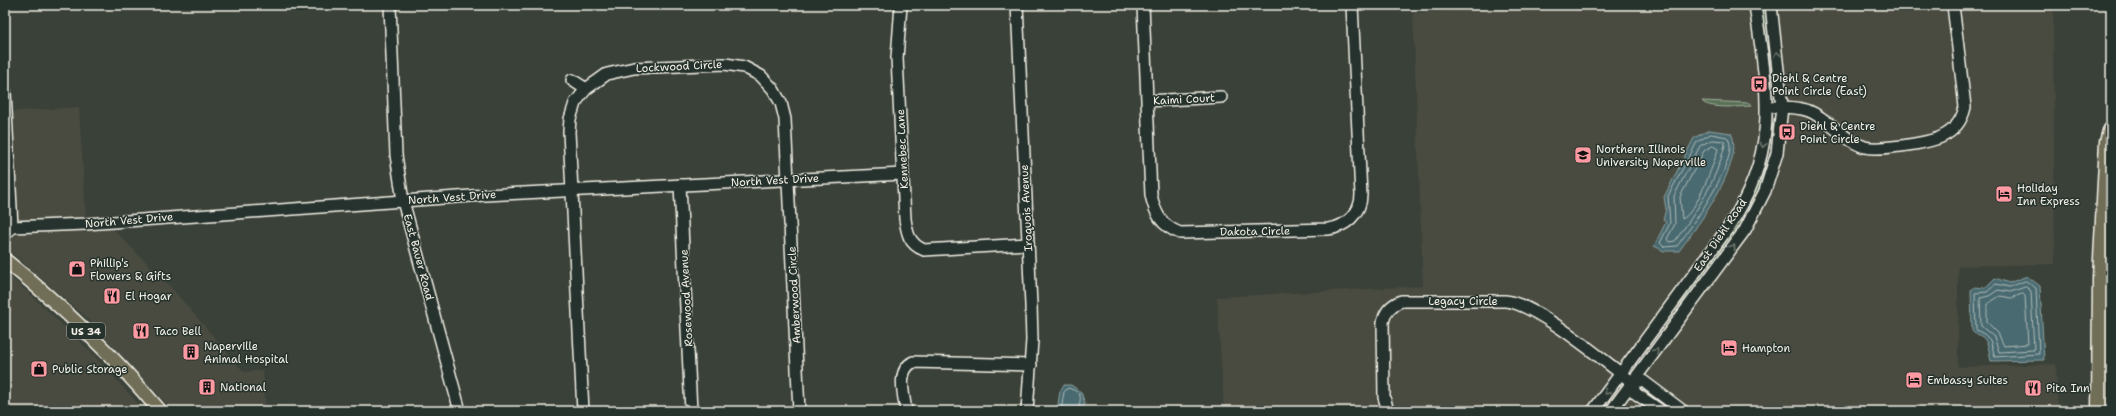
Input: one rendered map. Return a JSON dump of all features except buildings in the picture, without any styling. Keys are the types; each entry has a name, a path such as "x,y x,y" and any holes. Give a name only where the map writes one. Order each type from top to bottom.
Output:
{"highway":[{"path":"2100,411 2101,278 2108,142 2111,131"}],"main road":[{"name":"US 34","path":"5,260 70,315 160,411"}],"street":[{"name":"East Bauer Road","path":"390,5 396,155 403,200 460,411"},
{"name":"Kennebec Lane","path":"901,5 897,48 906,230 913,243 924,250 1028,244"},
{"name":"Iroquois Avenue","path":"1017,5 1031,315 1031,365 1027,411"},
{"name":"Dakota Circle","path":"1143,5 1151,195 1159,218 1172,230 1180,233 1332,229 1341,226 1355,214 1361,202 1352,5"},
{"name":"East Diehl Road","path":"1593,411 1728,228 1746,199 1764,144 1768,106 1755,5"},
{"name":"East Diehl Road","path":"1611,411 1752,219 1765,191 1774,165 1779,140 1782,107 1770,5"},
{"path":"1768,106 1809,111 1856,143 1865,147 1881,148 1939,140 1954,129 1962,117 1965,106 1953,5"},
{"name":"Lockwood Circle","path":"572,191 569,132 570,119 575,103 586,89 607,74 634,68 725,64 744,67 761,76 773,89 781,103 785,119 788,180"},
{"path":"572,80 586,89"},
{"path":"5,92 9,156 8,231"},
{"name":"Kaimi Court","path":"1148,100 1221,97"},
{"name":"North Vest Drive","path":"8,231 403,200 903,174"},
{"name":"Amberwood Circle","path":"788,180 799,411"},
{"name":"Rosewood Avenue","path":"680,185 691,411"},
{"path":"572,191 583,411"},
{"name":"Legacy Circle","path":"1388,411 1384,397 1383,322 1388,310 1394,304 1401,302 1516,301 1560,328 1632,382"},
{"path":"906,411 902,376 905,369 913,362 1031,365"},
{"path":"1661,411 1634,393 1632,382 1643,381 1683,411"}],"shaded area":[{"path":"1555,5 1751,5 1762,104 1758,150 1745,189 1733,212 1588,411 1224,411 1217,297 1423,286 1413,13"},
{"path":"1775,5 2053,5 2055,264 1958,266 1958,367 2056,364 2058,411 1617,411 1750,230 1783,145 1785,132 1786,83"},
{"path":"79,107 86,218 101,217 170,286 244,372 263,370 266,411 173,411 88,319 5,247 5,112"},
{"path":"5,272 92,353 145,411 5,411"}],"green space":[{"path":"1760,5 1766,5 1776,89 1764,26"},
{"path":"1702,101 1750,103 1752,105 1724,107 1705,104"},
{"path":"1771,124 1773,124 1764,172 1748,217 1641,364 1640,362 1679,308 1694,282 1737,222"},
{"path":"1642,389 1674,411 1669,411 1642,391"}],"water":[{"path":"1709,130 1731,133 1734,145 1732,160 1726,177 1707,211 1679,251 1664,251 1654,246 1666,222 1663,220 1666,209 1664,197 1694,138"},
{"path":"2027,276 2040,286 2044,360 1991,361 1986,341 1984,338 1972,331 1971,290 1975,287 1985,288 1995,278 2009,283"},
{"path":"1064,385 1071,385 1081,392 1085,404 1080,411 1057,411 1060,391"}],"place":[{"name":"Diehl & Centre Point Circle (East)","path":"1759,84"},
{"name":"Diehl & Centre Point Circle","path":"1787,132"},
{"name":"Northern Illinois University Naperville","path":"1583,155"},
{"name":"Holiday Inn Express","path":"2004,194"},
{"name":"Phillip's Flowers & Gifts","path":"77,269"},
{"name":"El Hogar","path":"112,296"},
{"name":"Taco Bell","path":"141,331"},
{"name":"Hampton","path":"1729,348"},
{"name":"Naperville Animal Hospital","path":"191,352"},
{"name":"Public Storage","path":"39,369"},
{"name":"Embassy Suites","path":"1914,380"},
{"name":"National","path":"207,387"},
{"name":"Pita Inn","path":"2033,388"}]}
